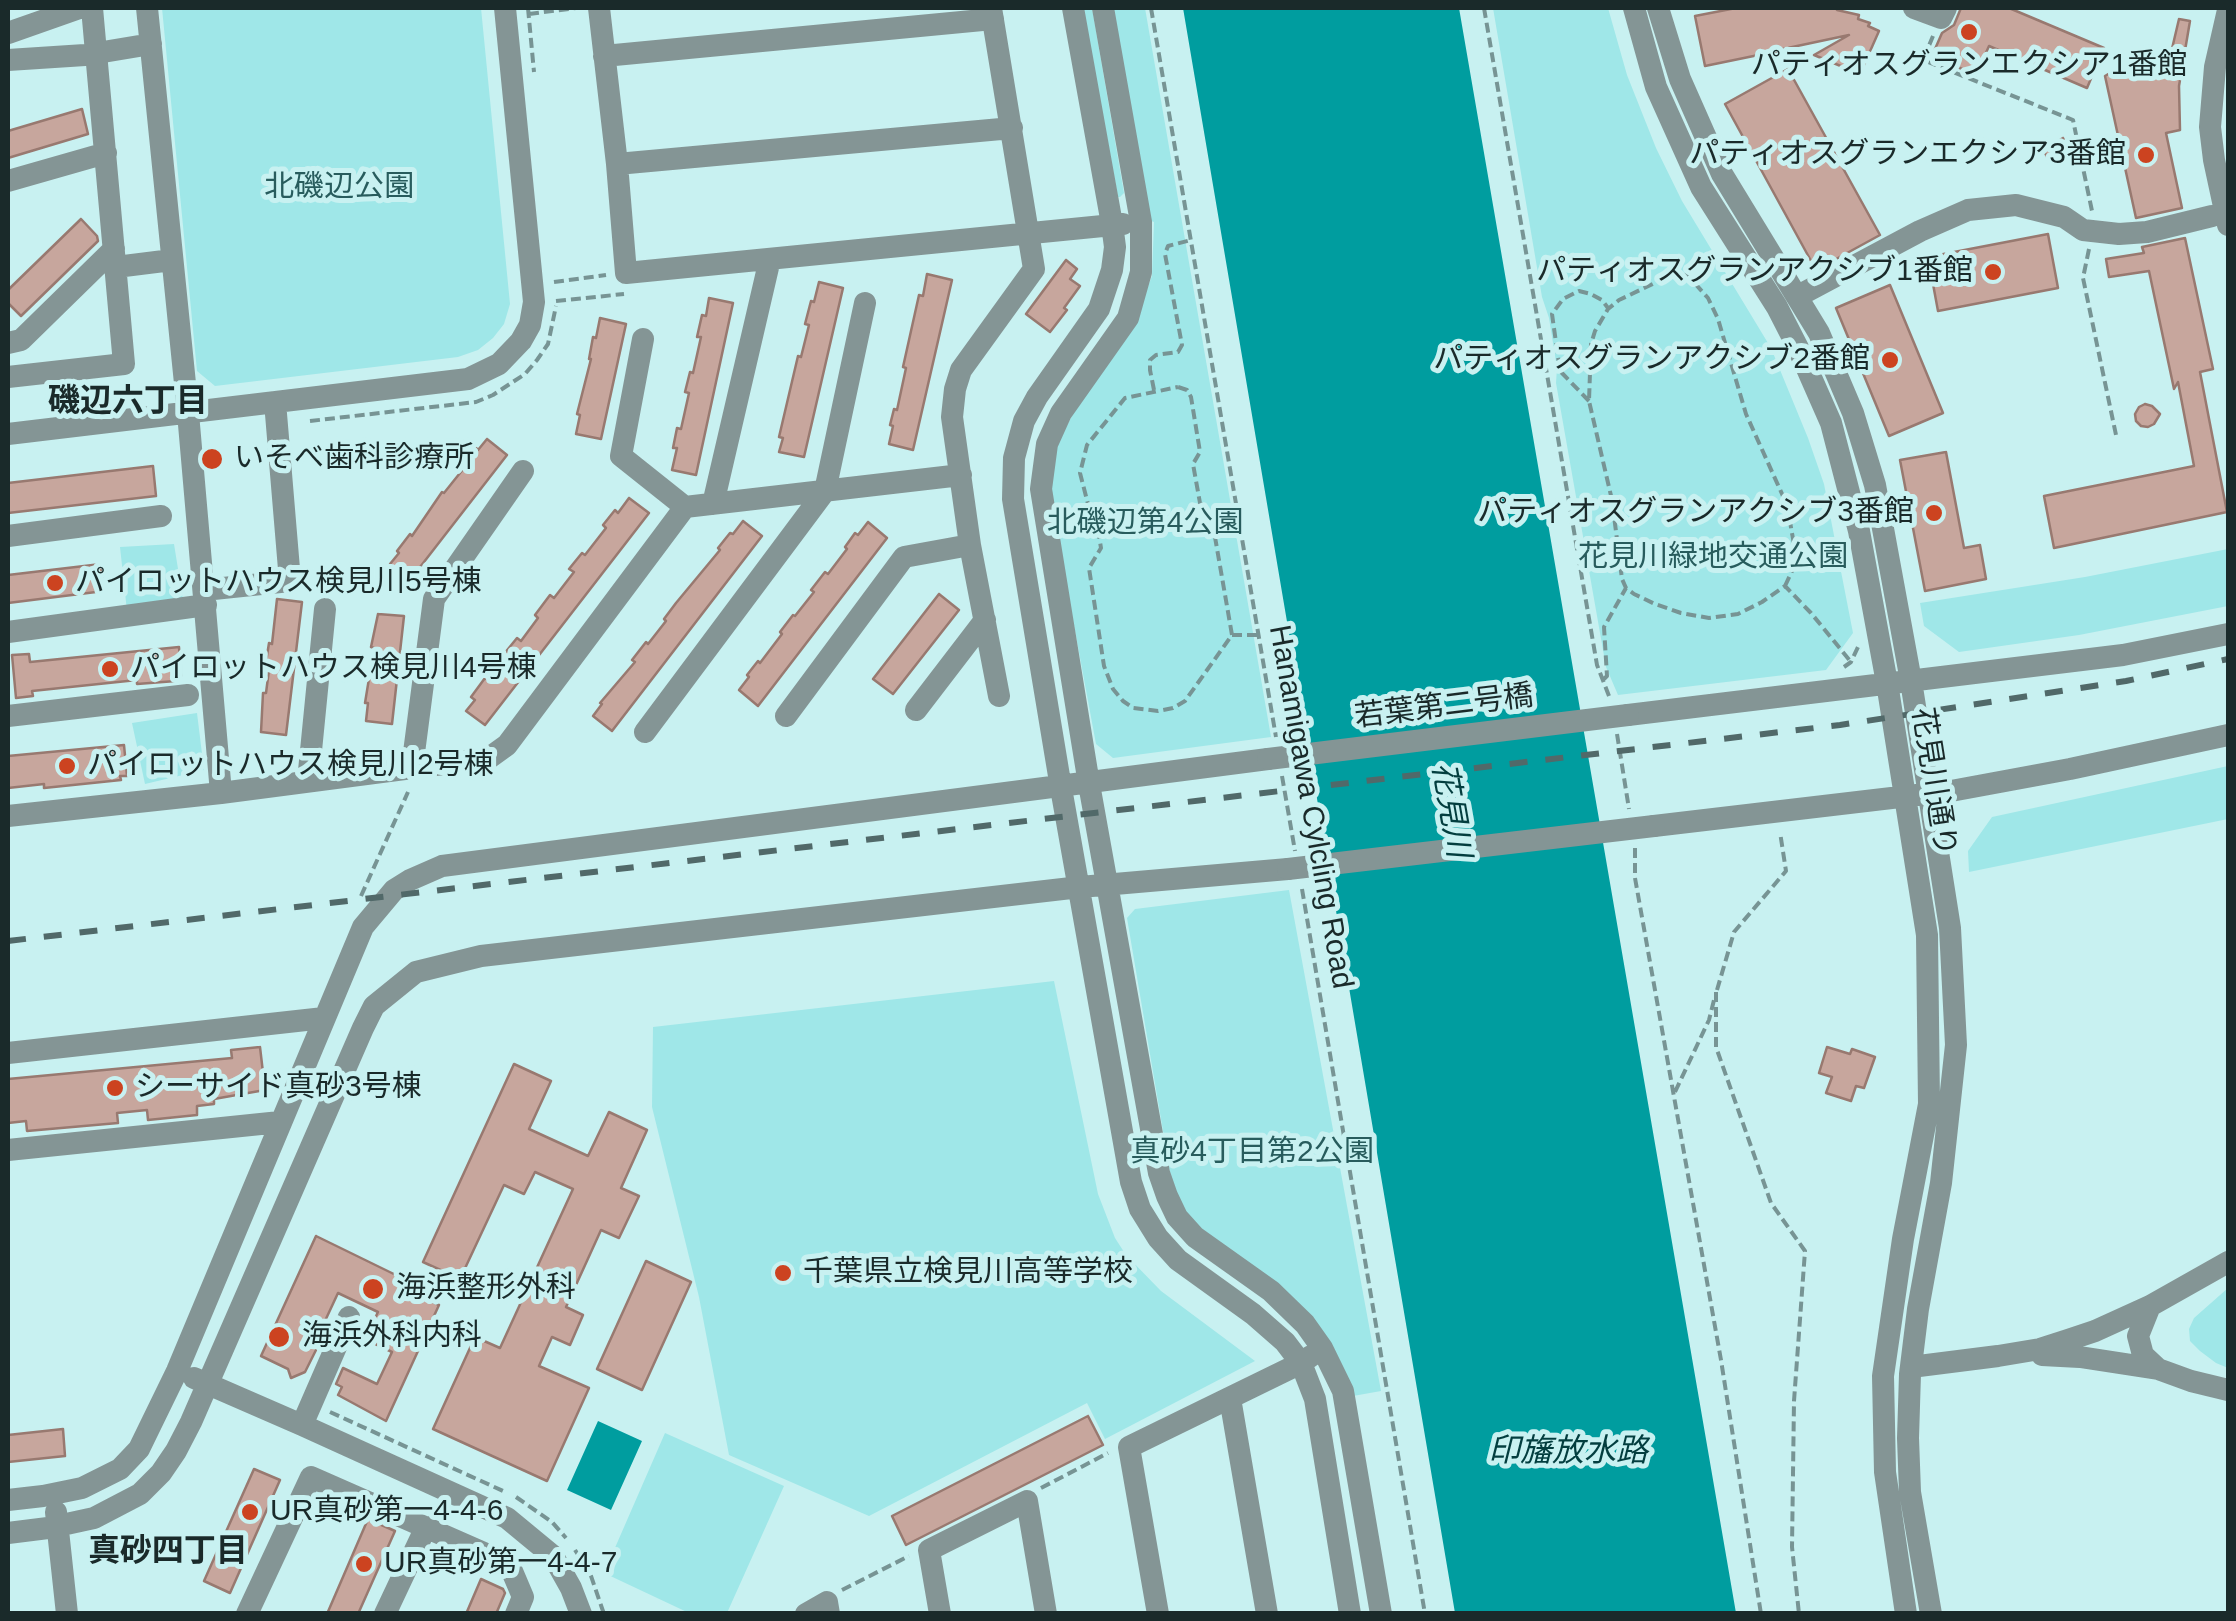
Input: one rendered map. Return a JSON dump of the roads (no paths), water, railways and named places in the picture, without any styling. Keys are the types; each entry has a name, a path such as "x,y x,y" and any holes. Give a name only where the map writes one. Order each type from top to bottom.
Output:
{"street":[{"path":"8,33 78,8"},
{"path":"8,377 124,364 92,8"},
{"path":"148,8 221,793"},
{"path":"8,434 468,379 499,364 530,326 534,302 505,8"},
{"path":"600,8 626,273 1141,222"},
{"path":"1073,8 1115,246 1099,310 1024,421 1014,458 1013,499 1061,788 1131,1182 1140,1208 1158,1238 1178,1260 1253,1314 1301,1363 1315,1399 1350,1614"},
{"path":"1103,8 1141,222 1140,272 1128,318 1061,413 1046,444 1041,489 1089,784 1160,1173 1177,1217 1194,1237 1270,1291 1306,1324 1322,1348 1343,1391 1381,1614"},
{"name":"花見川通り","path":"1634,8 1656,87 1700,187 1776,307 1831,423 1860,531 1887,684 1927,935 1929,1104 1903,1239 1884,1376 1885,1472 1906,1614"},
{"name":"花見川通り","path":"1658,8 1680,78 1722,174 1798,296 1853,414 1875,486 1912,681 1950,928 1956,1045 1941,1183 1911,1366 1910,1492 1931,1614"},
{"path":"1914,8 1944,13"},
{"path":"1798,296 1968,210 2016,205 2064,217 2083,230 2132,234 2220,220 2210,126 2215,67 2228,10"},
{"path":"604,56 992,13 1034,268 960,370 952,417 970,546 999,696"},
{"path":"8,60 151,44"},
{"path":"617,164 1012,128"},
{"path":"8,181 106,153"},
{"path":"8,344 20,340 115,258 172,260"},
{"path":"713,504 770,258"},
{"path":"645,732 826,490 865,303"},
{"path":"643,339 621,456 685,507 961,475"},
{"path":"8,632 290,581 276,402"},
{"path":"412,768 434,599 523,471"},
{"path":"8,816 488,758 507,746 685,507"},
{"path":"8,536 161,516"},
{"path":"786,716 904,558 970,546"},
{"path":"308,782 325,609"},
{"path":"916,710 984,620"},
{"name":"若葉第二号橋","path":"8,1500 82,1488 120,1469 138,1449 177,1371 363,927 394,890 426,872 442,866 2124,655 2228,634"},
{"path":"8,716 188,695"},
{"path":"8,1533 94,1518 140,1494 161,1473 208,1384 374,1006 416,972 480,956 1107,885 1292,860 1654,826 1930,794 2228,735"},
{"path":"8,1053 324,1018"},
{"path":"8,1150 280,1122"},
{"path":"1911,1366 1998,1356 2068,1340 2150,1306 2228,1262"},
{"path":"2150,1306 2138,1336 2142,1355 2158,1369"},
{"path":"302,1424 349,1317"},
{"path":"1158,1614 1129,1447 1301,1363 1322,1348"},
{"path":"1998,1356 2080,1357 2158,1369 2228,1390"},
{"path":"177,1371 506,1518 553,1556 572,1588 581,1614"},
{"path":"1230,1398 1267,1614"},
{"path":"247,1614 311,1477 509,1564 523,1597 516,1614"},
{"path":"54,1494 68,1614"},
{"path":"940,1614 929,1550 1027,1501 1046,1614"},
{"path":"385,1614 426,1527"}],"water":[{"name":"印旛放水路","path":"1183,8 1459,8 1736,1613 1455,1613"},
{"path":"598,1421 642,1441 611,1510 567,1490"}],"railway":[{"path":"8,941 1840,725 2126,681 2228,659"}],"place":[{"name":"パティオスグランエクシア1番館","path":"1969,32"},
{"name":"パティオスグランエクシア3番館","path":"2146,155"},
{"name":"パティオスグランアクシブ1番館","path":"1993,272"},
{"name":"パティオスグランアクシブ2番館","path":"1890,360"},
{"name":"いそべ歯科診療所","path":"212,459"},
{"name":"パティオスグランアクシブ3番館","path":"1934,513"},
{"name":"パイロットハウス検見川5号棟","path":"55,583"},
{"name":"パイロットハウス検見川4号棟","path":"110,669"},
{"name":"パイロットハウス検見川2号棟","path":"67,766"},
{"name":"シーサイド真砂3号棟","path":"115,1088"},
{"name":"千葉県立検見川高等学校","path":"783,1273"},
{"name":"海浜整形外科","path":"373,1289"},
{"name":"海浜外科内科","path":"279,1337"},
{"name":"UR真砂第一4-4-6","path":"250,1512"},
{"name":"UR真砂第一4-4-7","path":"364,1564"}],"district":[{"name":"磯辺六丁目","path":"128,402"},
{"name":"真砂四丁目","path":"168,1552"}],"park label":[{"name":"北磯辺公園","path":"339,188"},
{"name":"北磯辺第4公園","path":"1145,524"},
{"name":"花見川緑地交通公園","path":"1713,558"},
{"name":"真砂4丁目第2公園","path":"1252,1153"}],"water label":[{"name":"花見川","path":"1450,810"}]}
